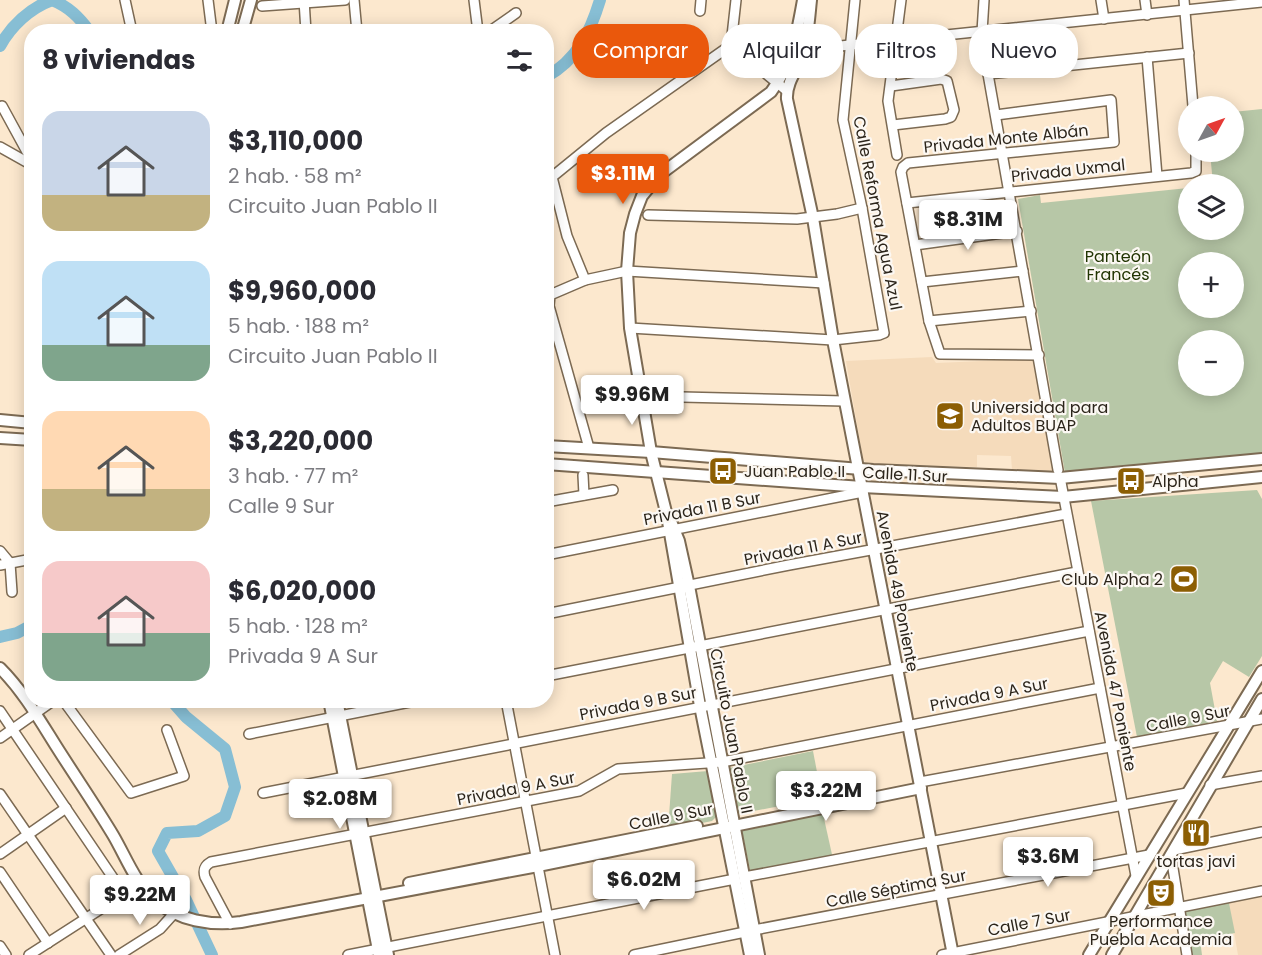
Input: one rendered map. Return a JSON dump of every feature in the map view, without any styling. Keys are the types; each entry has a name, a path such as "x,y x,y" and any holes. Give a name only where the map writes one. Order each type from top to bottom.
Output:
{"main road":[{"path":"229,24 235,0"},
{"path":"244,24 251,0"},
{"name":"Circuito Juan Pablo II","path":"782,87 796,43 803,0"},
{"name":"Circuito Juan Pablo II","path":"808,24 811,0"},
{"name":"Circuito Juan Pablo II","path":"759,955 750,931 717,763 700,706 695,647 684,587 672,529 655,471 641,396 630,328 627,271 630,233 635,214 642,196 651,185 662,174 782,87 788,78"},
{"name":"Avenida 49 Poniente","path":"782,87 813,218 844,400 942,895 949,954"},
{"path":"0,420 24,422"},
{"path":"0,438 24,440"},
{"name":"Calle 11 Sur","path":"554,446 858,469 1059,475 1262,459"},
{"name":"Calle 11 Sur","path":"554,465 655,471 838,491 1063,497 1262,477"},
{"name":"Circuito Juan Pablo II","path":"695,647 712,704 717,763"},
{"path":"0,662 24,690"},
{"path":"0,668 24,696"},
{"path":"1089,955 1262,671"},
{"path":"1112,955 1262,699"},
{"path":"34,708 111,831 140,883 155,900 181,913"},
{"path":"35,708 37,712"},
{"path":"332,708 383,952"},
{"path":"336,717 337,708"},
{"name":"Calle 9 Sur","path":"181,913 210,920 229,921 920,785"},
{"path":"1106,955 1134,916"},
{"path":"1095,955 1110,921"},
{"name":"Circuito Juan Pablo II","path":"750,931 750,955"}],"street":[{"path":"125,0 130,24"},
{"path":"208,0 211,24"},
{"path":"262,6 345,0"},
{"path":"354,0 356,24"},
{"path":"474,0 477,24"},
{"path":"700,11 701,0"},
{"path":"733,24 736,0"},
{"name":"Calle Reforma Agua Azul","path":"833,340 884,333 862,208 843,120 855,0"},
{"path":"898,24 901,0"},
{"name":"Avenida 47 Poniente","path":"982,24 984,0"},
{"path":"1101,0 1104,19"},
{"path":"1146,0 1147,15"},
{"path":"1185,0 1192,96"},
{"path":"305,2 306,24"},
{"path":"1057,24 1262,2"},
{"path":"500,24 516,13"},
{"path":"843,46 855,45"},
{"path":"554,175 606,133 721,52"},
{"path":"1078,64 1190,53"},
{"path":"1147,57 1156,176"},
{"path":"771,78 782,87"},
{"path":"892,78 888,109 893,125 897,155"},
{"name":"Avenida 47 Poniente","path":"989,78 1066,514 1114,748 1136,876"},
{"path":"891,86 941,79 947,81 954,110 951,117 945,119 893,125"},
{"name":"Privada Monte Albán","path":"907,203 901,172 908,163 1114,142 1111,100 996,115"},
{"path":"2,106 24,148"},
{"path":"0,147 24,159"},
{"name":"Privada Uxmal","path":"907,203 1191,173 1196,171 1196,162"},
{"path":"554,185 567,236 585,280"},
{"path":"907,203 929,321 940,354 1039,355"},
{"path":"648,215 813,218 862,208"},
{"path":"915,245 1017,231"},
{"path":"554,293 585,280 627,271 824,283"},
{"path":"921,282 1023,271"},
{"path":"929,321 1031,311"},
{"path":"554,324 589,448"},
{"path":"630,328 833,340"},
{"path":"641,396 844,400"},
{"path":"583,475 584,495"},
{"path":"554,501 613,490"},
{"name":"Privada 11 B Sur","path":"554,553 838,491"},
{"name":"Privada 11 A Sur","path":"554,612 1066,514"},
{"path":"0,551 12,592"},
{"path":"5,564 24,560"},
{"path":"554,674 1077,572"},
{"name":"Privada 9 B Sur","path":"264,793 1089,631"},
{"name":"Privada 9 A Sur","path":"229,921 205,878 203,871 211,862 579,791 618,769 717,763 1100,688"},
{"path":"0,738 43,708"},
{"path":"69,708 131,793 183,776 167,730"},
{"path":"249,734 380,708"},
{"path":"507,708 555,955"},
{"path":"0,711 124,894 87,920 29,955"},
{"name":"Calle 9 Sur","path":"920,785 1262,720"},
{"path":"1210,785 1262,776"},
{"path":"348,955 383,952 740,878 1187,793"},
{"path":"0,794 111,955"},
{"path":"0,854 66,808"},
{"path":"1188,955 1178,907 1173,853 1262,832"},
{"name":"Calle Séptima Sur","path":"634,955 1149,855"},
{"path":"0,872 48,943"},
{"name":"Calle 7 Sur","path":"949,954 1262,891"},
{"path":"119,955 181,913"},
{"path":"0,946 6,955"}],"shaded area":[{"name":"Universidad para Adultos BUAP","path":"932,357 936,363 1033,359 1053,472 1012,470 1011,456 977,455 977,467 868,464 863,460 846,361"},
{"path":"1262,897 1262,955 1238,955 1229,903"}],"green space":[{"name":"Panteón Francés","path":"1262,109 1262,453 1076,470 1075,474 1065,473 1018,199 1040,195 1041,203 1178,189 1178,240 1244,240 1244,174 1212,174 1211,162 1244,162 1244,111"},
{"name":"Club Alpha 2","path":"1257,490 1262,499 1262,656 1249,677 1223,661 1210,683 1217,721 1137,737 1091,501"},
{"path":"813,751 822,798 738,814 729,768"},
{"path":"708,771 717,816 712,821 668,830 672,774"},
{"path":"823,814 833,859 751,875 742,831"},
{"path":"1229,903 1235,933 1200,940 1202,955 1189,955 1181,914 1184,910"}],"waterway":[{"path":"52,0 64,6 84,24"},
{"path":"0,46 22,18 52,0"},
{"path":"554,72 574,54 581,44 592,24 600,0"},
{"path":"0,637 24,629"},
{"path":"178,708 225,749 235,787 225,816 198,831 167,833 158,851 186,900 212,955"}],"place":[{"name":"Universidad para Adultos BUAP","path":"950,416"},
{"name":"Juan Pablo II","path":"723,471"},
{"name":"Alpha","path":"1131,481"},
{"name":"Club Alpha 2","path":"1184,579"},
{"name":"tortas javi","path":"1196,833"},
{"name":"Performance Puebla Academia","path":"1161,893"}]}
